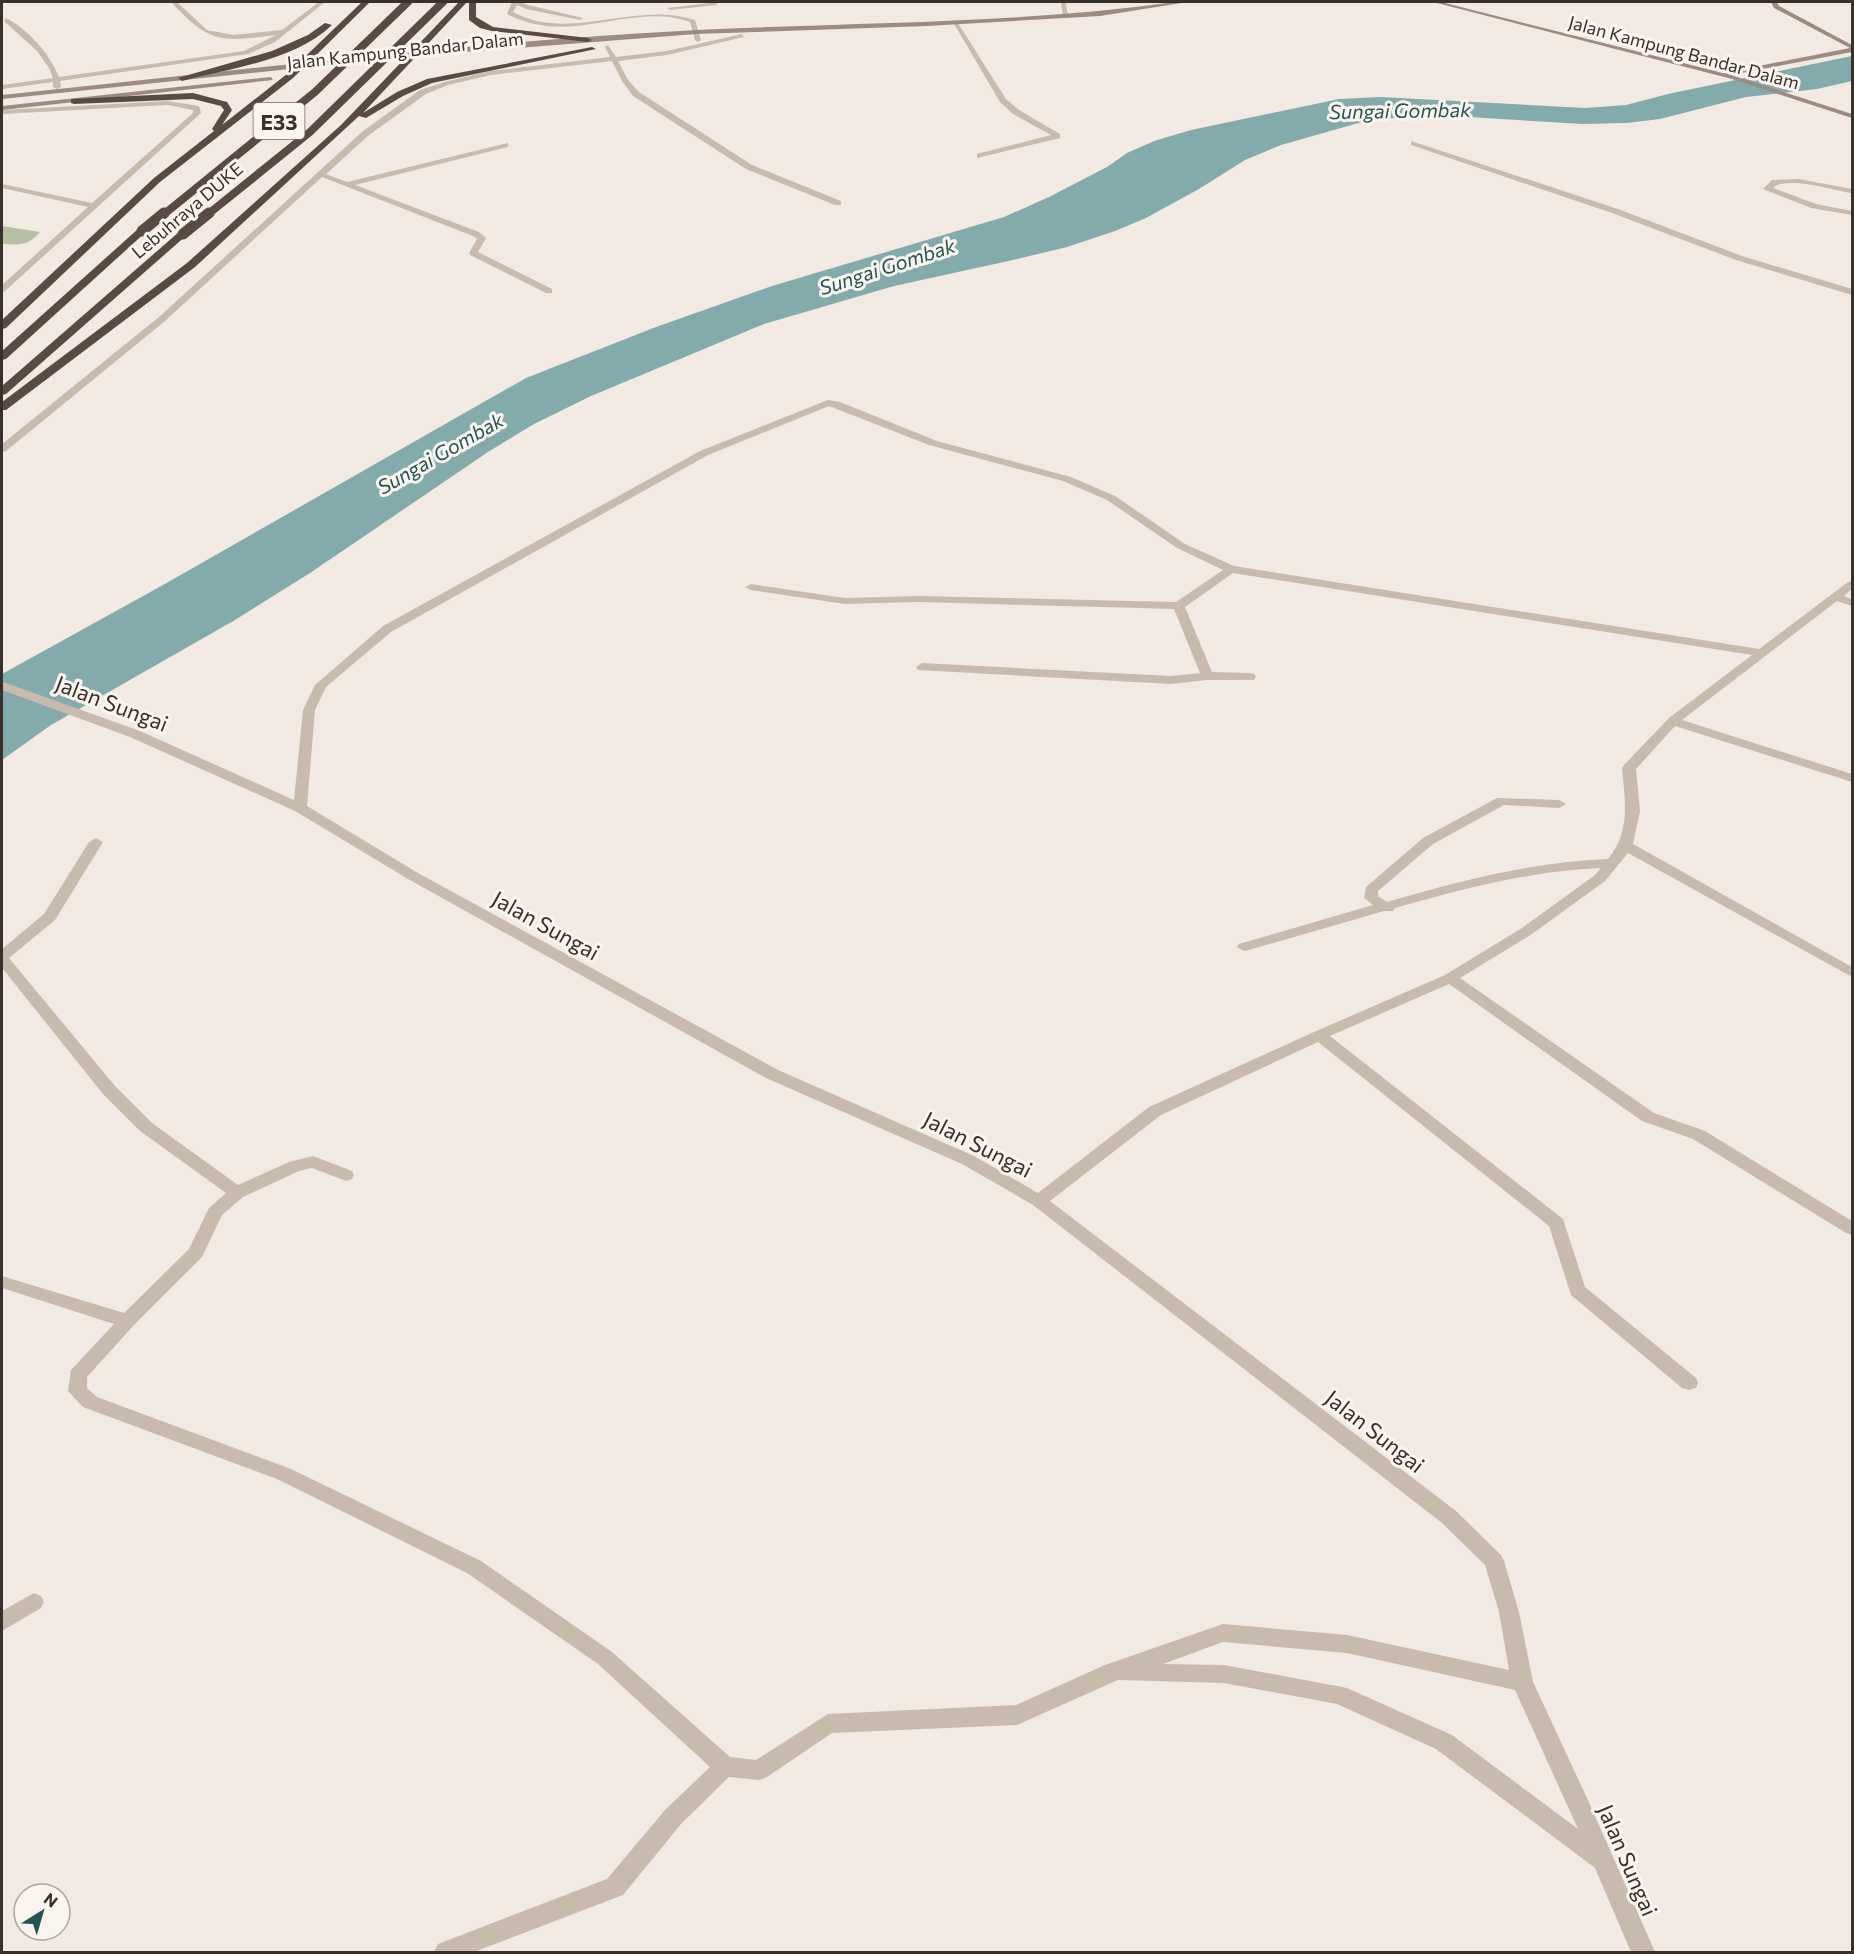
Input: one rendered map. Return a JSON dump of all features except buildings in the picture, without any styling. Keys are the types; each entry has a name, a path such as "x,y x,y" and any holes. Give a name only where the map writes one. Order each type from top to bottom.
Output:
{"highway":[{"path":"182,78 284,52 312,37 358,2"},
{"path":"2,326 156,180 290,76 366,2"},
{"name":"Lebuhraya DUKE","path":"2,357 142,231 315,92 408,2"},
{"name":"Lebuhraya DUKE","path":"2,392 183,234 310,132 443,2"},
{"path":"2,406 134,310 191,265 344,127 408,64 414,54 463,2"},
{"path":"472,2 472,18 483,26 590,44"},
{"path":"344,127 400,94 430,81 590,44"},
{"path":"74,100 183,96 209,100 224,104 228,110 218,123 216,134"}],"street":[{"path":"174,2 206,32 214,36 229,37 286,32"},
{"path":"2,87 227,57 263,47 286,32 322,2"},
{"path":"594,21 526,7 516,2 509,13 527,22 560,25 665,13 684,15 693,21 698,40"},
{"path":"1065,2 1063,3 1066,16"},
{"name":"Jalan Kampung Bandar Dalam","path":"469,58 696,32 812,29 1066,16 1140,10 1185,2"},
{"name":"Jalan Kampung Bandar Dalam","path":"1436,2 1734,78 1852,117"},
{"path":"1774,2 1776,7 1852,49"},
{"path":"578,18 716,3"},
{"path":"6,20 32,42 57,79 56,91"},
{"path":"956,22 1003,99 1016,112 1057,136 980,156"},
{"name":"Jalan Kampung Bandar Dalam","path":"2,97 414,54 590,44 609,47 812,29"},
{"path":"2,449 162,319 366,133 423,92 446,83 491,72 667,52 742,36"},
{"path":"609,47 625,81 636,94 749,167 838,203"},
{"path":"1723,75 1852,49"},
{"name":"Jalan Kampung Bandar Dalam","path":"359,69 408,64"},
{"name":"Jalan Kampung Bandar Dalam","path":"326,73 348,70"},
{"name":"Jalan Kampung Bandar Dalam","path":"2,110 302,75"},
{"path":"2,110 168,103 196,108 197,113 2,289"},
{"path":"1414,143 1615,211 1739,258 1852,292"},
{"path":"348,184 505,145"},
{"path":"320,174 476,234 482,238 473,253 549,291"},
{"path":"1852,191 1799,182 1775,182 1767,189 1814,206 1852,213"},
{"path":"2,186 94,206"},
{"path":"300,808 309,710 321,685 387,628 704,453 828,403 837,404 933,443 1067,479 1111,498 1181,546 1231,569 1762,653"},
{"path":"751,587 845,601 921,599 1179,606 1231,569"},
{"path":"1039,1201 1155,1111 1319,1035 1450,978 1527,931 1600,878 1626,846 1633,812 1629,768 1673,721 1852,584"},
{"path":"1835,597 1852,603"},
{"path":"1179,606 1207,676"},
{"path":"922,667 1171,680 1207,676 1250,677"},
{"name":"Jalan Sungai","path":"2,686 135,734 300,808 413,876 772,1074 968,1160 1039,1201 1449,1517 1494,1561 1509,1611 1522,1683 1643,1953"},
{"path":"1673,721 1852,778"},
{"path":"1388,908 1371,898 1371,890 1428,841 1502,801 1559,804"},
{"path":"96,842 50,917 2,957 109,1090 146,1127 237,1193"},
{"path":"1626,846 1852,973"},
{"path":"1244,947 1388,908 1475,881 1564,865 1613,862"},
{"path":"1450,978 1648,1117 1699,1135 1852,1229"},
{"path":"1319,1035 1557,1223 1577,1290 1689,1383"},
{"path":"346,1175 313,1162 295,1166 237,1193 215,1212 196,1253 127,1321 78,1375 77,1390 90,1402 284,1474 474,1567 605,1658 725,1767 759,1770 828,1724 1017,1715 1113,1672 1223,1633 1347,1644 1522,1683"},
{"path":"2,1282 127,1321"},
{"path":"2,1622 34,1602"},
{"path":"1113,1672 1224,1674 1339,1695 1444,1742 1603,1861"},
{"path":"446,1953 615,1887 674,1817 725,1767"}],"green space":[{"path":"2,226 40,232 27,242 2,244"}],"water":[{"name":"Sungai Gombak","path":"1852,56 1852,81 1817,89 1746,97 1660,119 1627,123 1582,124 1436,115 1369,120 1281,145 1245,160 1146,218 1115,231 1067,247 894,286 764,324 591,396 534,424 488,452 310,573 235,620 51,725 2,760 2,674 526,378 656,327 772,286 1004,217 1107,167 1127,153 1154,141 1191,130 1339,99 1381,97 1585,108 1626,105 1668,94"}]}
